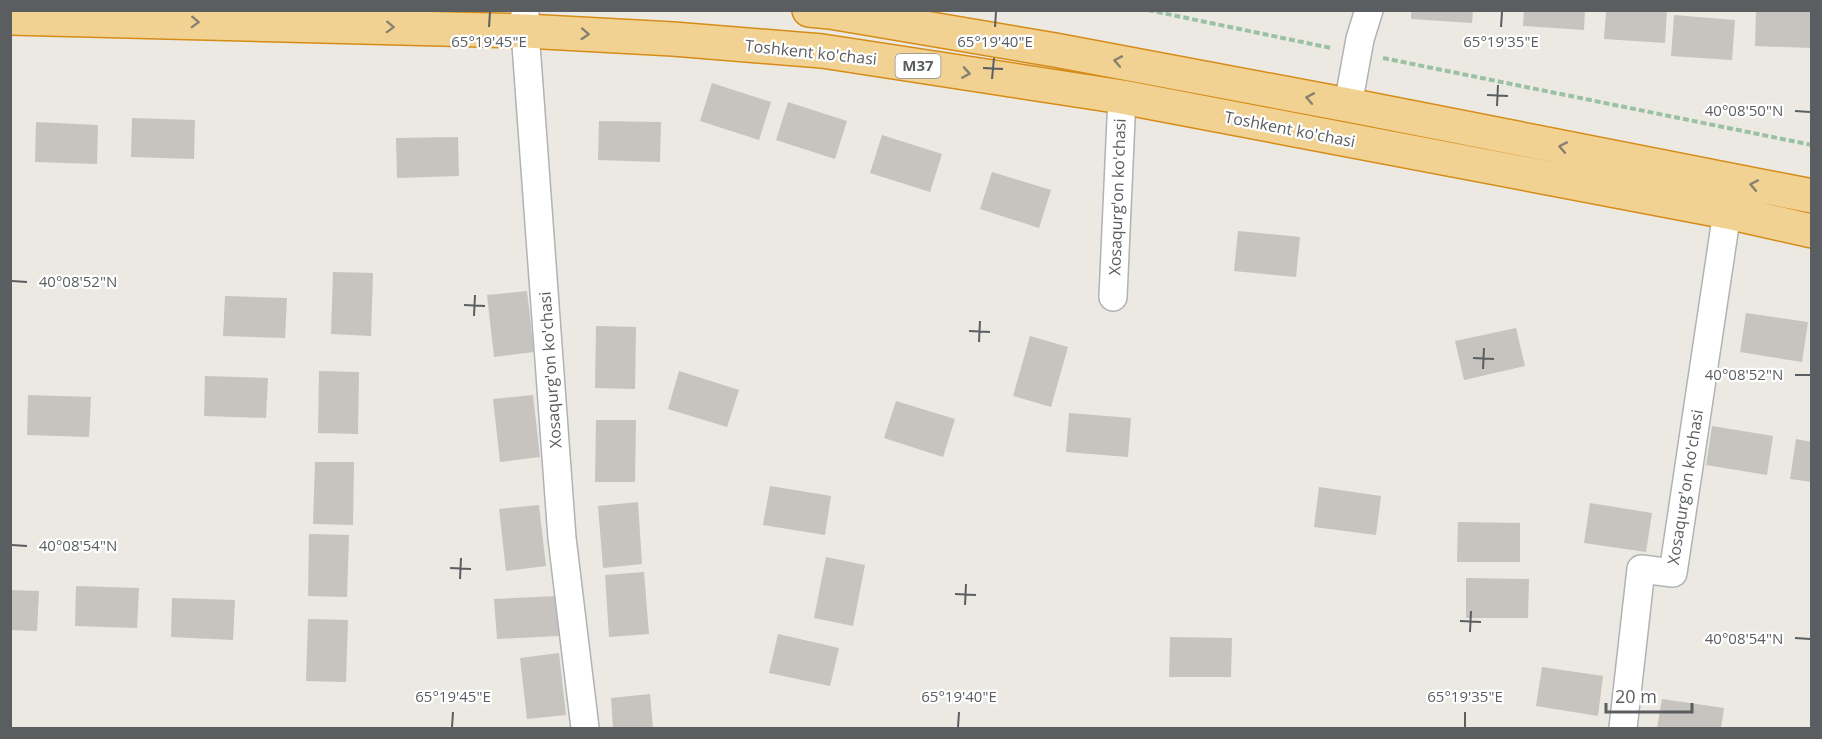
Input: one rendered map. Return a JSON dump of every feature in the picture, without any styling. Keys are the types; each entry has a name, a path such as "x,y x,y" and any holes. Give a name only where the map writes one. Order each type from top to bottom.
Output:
{"highway":[{"name":"Toshkent ko'chasi","path":"823,11 1055,50 1812,196"},
{"name":"Toshkent ko'chasi","path":"10,18 525,21 674,39 822,51 1122,97 1812,231"}],"street":[{"path":"1348,105 1357,53 1369,10"},
{"path":"822,51 823,11"},
{"name":"Xosaqurg'on ko'chasi","path":"525,21 562,538 585,729"},
{"name":"Xosaqurg'on ko'chasi","path":"1113,297 1122,97"},
{"name":"Xosaqurg'on ko'chasi","path":"1623,729 1641,569 1673,573 1727,213"}],"path":[{"path":"1148,10 1812,145"}],"building":[{"path":"1411,10 1473,10 1472,23 1411,19"},
{"path":"1524,10 1585,10 1584,30 1523,26"},
{"path":"1606,10 1667,10 1665,43 1604,39"},
{"path":"1756,10 1812,10 1812,48 1755,46"},
{"path":"1674,15 1735,20 1732,60 1671,56"},
{"path":"712,83 771,102 759,140 700,121"},
{"path":"788,102 847,121 835,159 776,140"},
{"path":"132,118 195,120 194,159 131,157"},
{"path":"599,121 661,122 660,162 598,160"},
{"path":"36,122 98,125 97,164 35,162"},
{"path":"882,135 942,154 930,192 870,173"},
{"path":"458,137 459,176 397,178 396,138"},
{"path":"992,172 1051,190 1039,228 980,209"},
{"path":"1238,231 1300,237 1296,277 1234,271"},
{"path":"333,272 373,273 371,336 331,334"},
{"path":"527,291 534,352 494,357 487,295"},
{"path":"225,296 287,298 285,338 223,336"},
{"path":"1746,313 1808,322 1802,362 1740,352"},
{"path":"596,326 636,327 635,389 595,388"},
{"path":"1516,328 1525,366 1464,380 1455,341"},
{"path":"1030,336 1068,347 1051,407 1013,396"},
{"path":"319,371 359,372 358,434 318,433"},
{"path":"679,371 739,390 727,427 668,409"},
{"path":"205,376 268,378 266,418 204,416"},
{"path":"28,395 91,397 89,437 27,435"},
{"path":"533,395 540,457 500,462 493,399"},
{"path":"896,401 955,419 943,457 884,438"},
{"path":"1069,413 1131,418 1128,457 1066,452"},
{"path":"596,420 636,420 635,482 595,482"},
{"path":"1712,426 1773,436 1767,475 1706,465"},
{"path":"1796,439 1812,442 1812,482 1790,479"},
{"path":"315,462 354,462 353,525 313,524"},
{"path":"770,486 831,496 825,535 763,525"},
{"path":"1319,487 1381,496 1376,535 1314,527"},
{"path":"638,502 642,564 603,568 598,506"},
{"path":"1590,503 1652,513 1646,552 1584,543"},
{"path":"539,505 546,566 506,571 499,509"},
{"path":"1458,522 1520,523 1520,562 1457,562"},
{"path":"309,534 349,535 347,597 308,596"},
{"path":"826,557 865,565 853,626 814,618"},
{"path":"644,572 649,634 609,637 605,575"},
{"path":"1466,578 1529,579 1528,618 1466,618"},
{"path":"76,586 139,588 137,628 75,626"},
{"path":"10,590 39,591 37,631 10,630"},
{"path":"556,596 559,636 497,639 494,599"},
{"path":"172,598 235,600 233,640 171,637"},
{"path":"308,619 348,620 346,682 306,681"},
{"path":"778,634 839,648 830,686 769,673"},
{"path":"1170,637 1232,638 1231,677 1169,677"},
{"path":"559,653 566,715 527,719 520,658"},
{"path":"1542,667 1603,676 1598,716 1536,706"},
{"path":"650,694 653,728 613,728 611,698"},
{"path":"1662,699 1724,708 1721,728 1657,728"}]}
